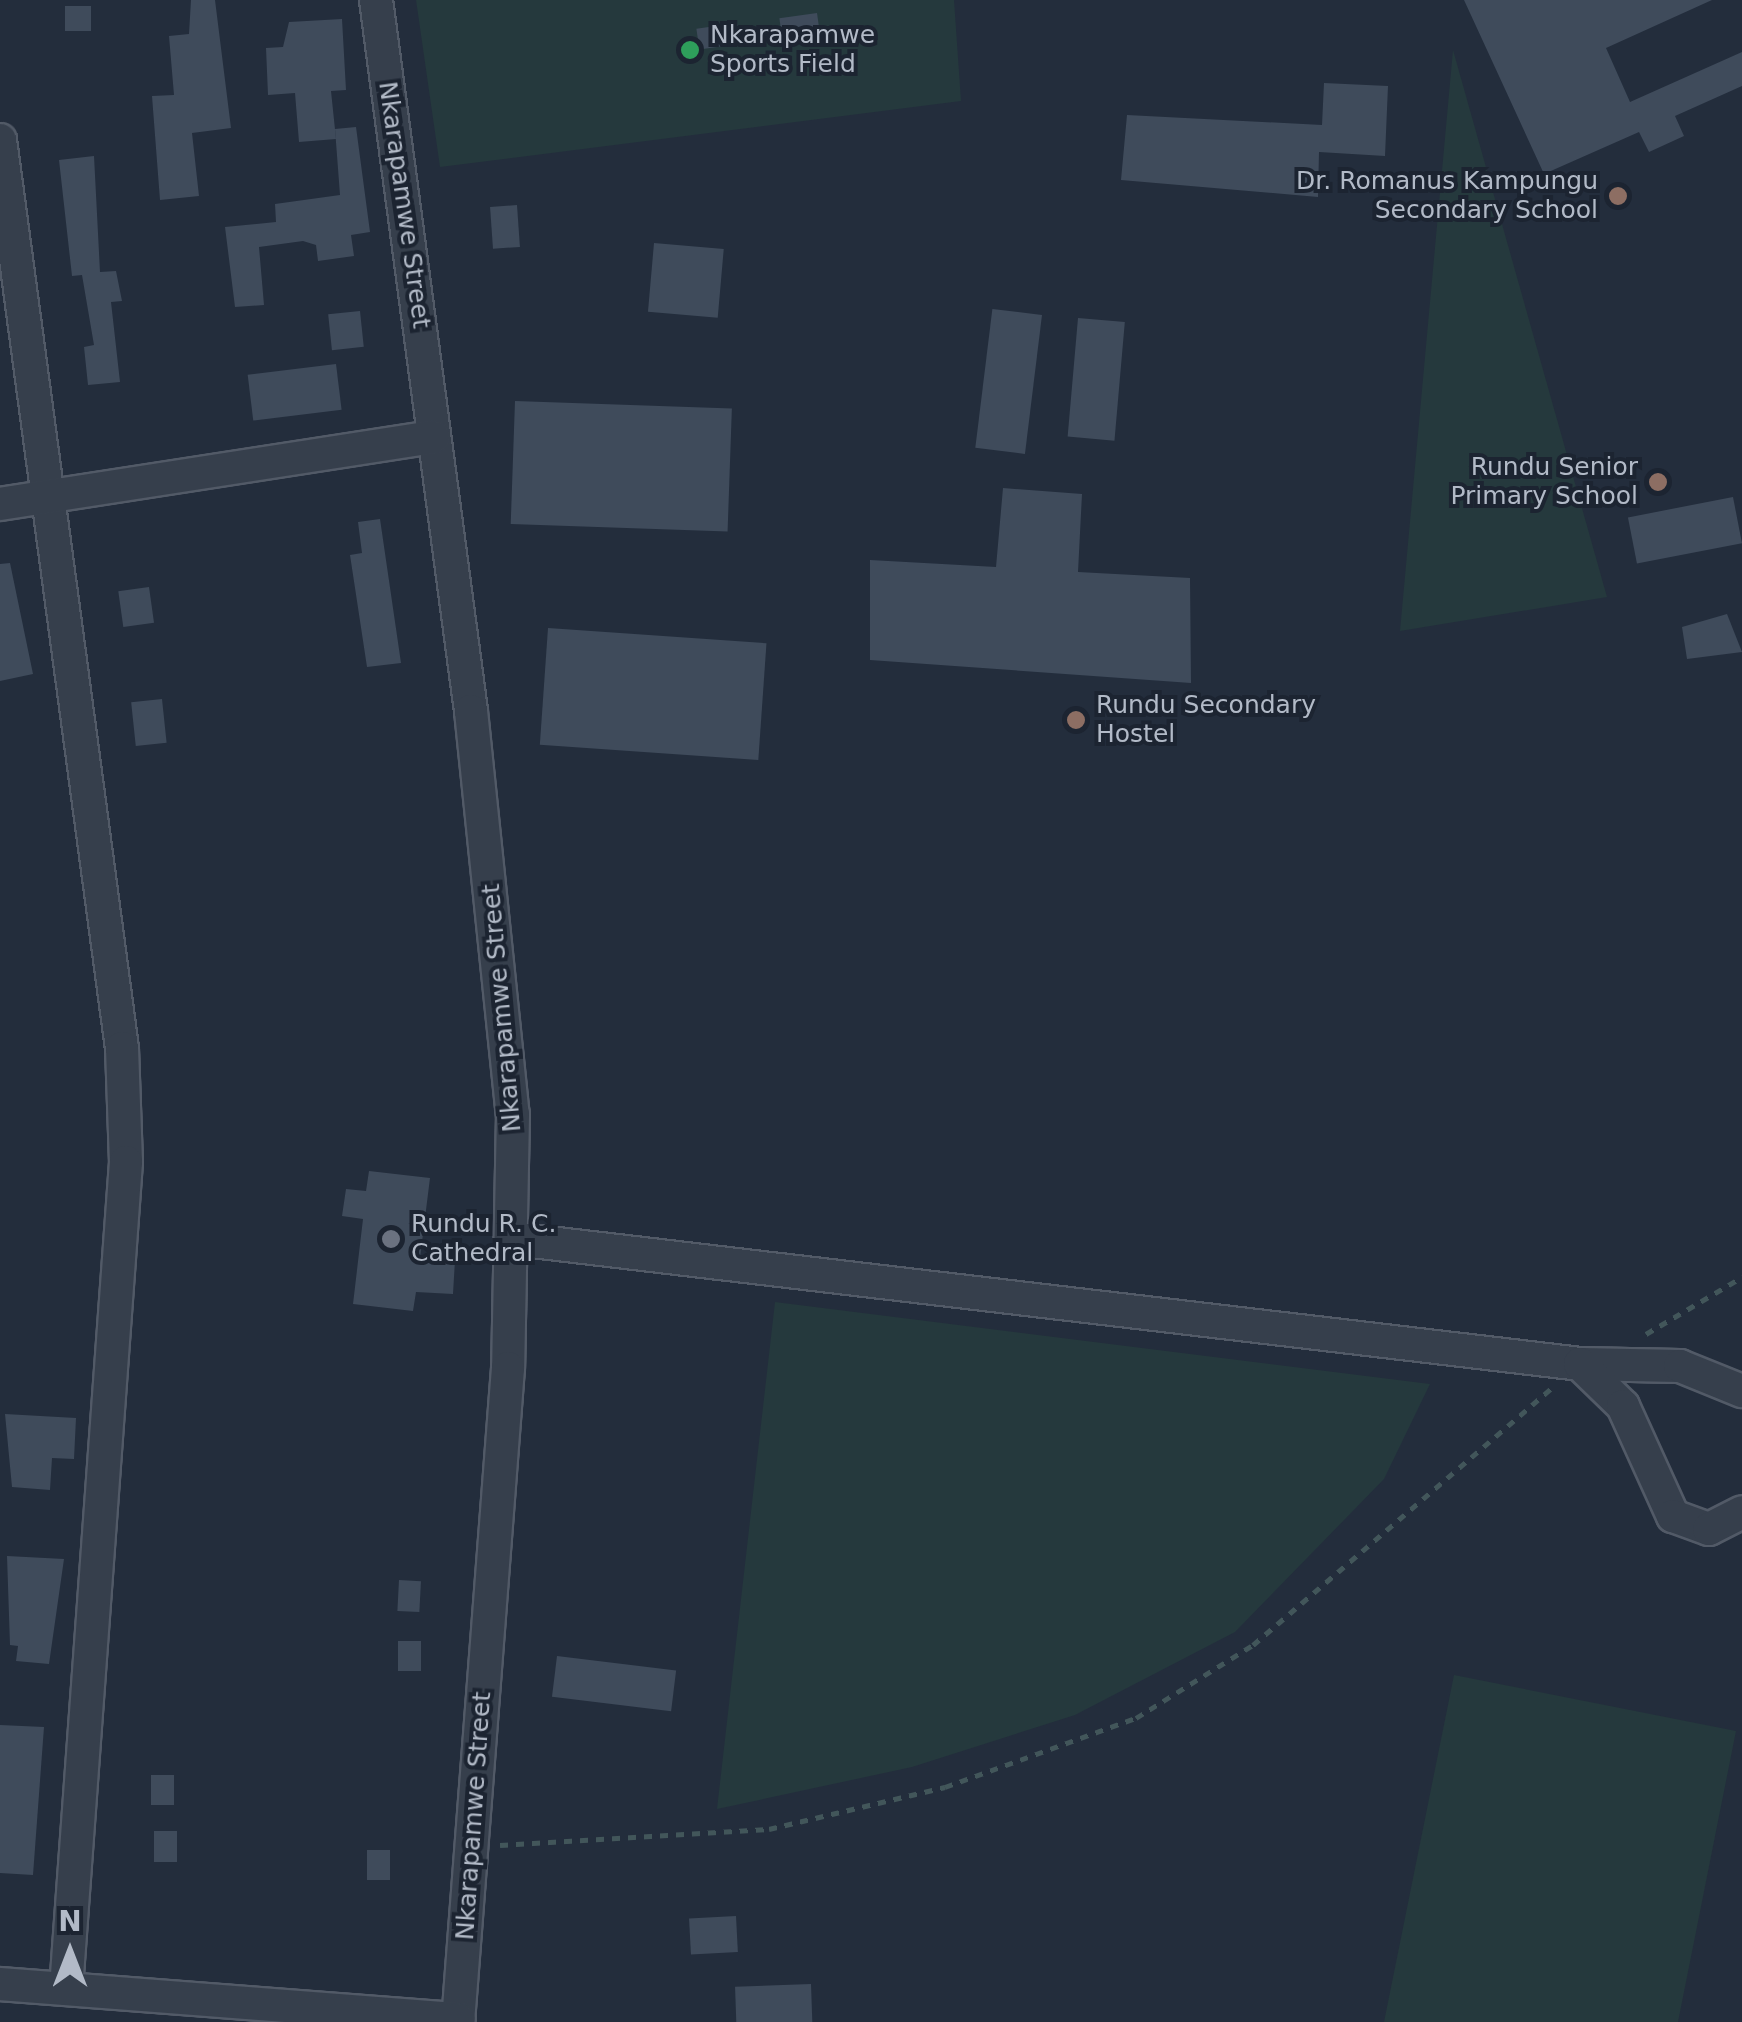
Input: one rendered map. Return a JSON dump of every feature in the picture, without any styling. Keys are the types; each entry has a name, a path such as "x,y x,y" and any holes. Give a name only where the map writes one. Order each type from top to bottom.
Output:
{"street":[{"name":"Nkarapamwe Street","path":"376,0 506,1002 515,1239 459,2020"},
{"path":"0,140 44,499 122,1048 126,1162 66,1989"},
{"path":"0,504 434,436"},
{"path":"515,1239 1580,1364 1680,1366 1742,1391"},
{"path":"1580,1364 1623,1406 1673,1516 1709,1529 1742,1512"},
{"path":"0,1984 459,2020"}],"path":[{"path":"1626,1344 1742,1277"},
{"path":"472,1847 768,1829 946,1787 1136,1718 1253,1645 1580,1364"}],"green space":[{"name":"Nkarapamwe Sports Field","path":"416,0 954,0 961,101 440,167"},
{"path":"1453,50 1607,597 1400,631"},
{"path":"775,1302 1430,1384 1384,1479 1235,1632 1075,1715 912,1767 717,1809"},
{"path":"1454,1675 1736,1731 1678,2022 1384,2022"}],"building":[{"path":"191,0 215,0 231,128 192,133 199,196 160,200 152,96 174,95 169,36 189,34"},
{"path":"1464,0 1712,0 1606,48 1630,102 1742,52 1742,86 1675,116 1684,136 1649,152 1639,132 1544,174"},
{"path":"65,6 91,6 91,31 65,31"},
{"path":"817,13 820,34 782,39 779,18"},
{"path":"342,19 346,90 331,91 336,139 299,142 295,93 268,95 266,48 283,47 289,22"},
{"path":"737,23 740,44 699,50 696,29"},
{"path":"1324,83 1388,86 1385,156 1319,152 1318,197 1121,180 1127,115 1322,125"},
{"path":"356,127 370,232 351,235 354,256 318,261 316,245 303,241 259,247 264,305 235,307 225,227 276,222 275,204 340,195 335,129"},
{"path":"94,156 100,272 116,271 122,301 111,302 120,382 88,385 84,347 94,345 82,275 72,276 59,160"},
{"path":"517,205 520,247 493,249 490,207"},
{"path":"654,243 724,249 718,318 648,312"},
{"path":"992,309 1042,315 1025,454 975,448"},
{"path":"360,311 364,347 332,350 328,314"},
{"path":"1078,318 1125,322 1114,441 1068,437"},
{"path":"336,364 342,410 253,421 248,375"},
{"path":"515,401 732,409 728,531 511,524"},
{"path":"1003,488 1082,494 1078,572 1190,578 1191,683 870,660 870,560 996,567"},
{"path":"1733,497 1742,543 1637,564 1628,517"},
{"path":"380,519 401,663 367,667 350,555 362,553 358,522"},
{"path":"10,563 33,674 0,681 0,564"},
{"path":"149,587 154,623 123,627 118,591"},
{"path":"1727,614 1742,652 1687,659 1682,627"},
{"path":"548,628 766,643 758,760 540,745"},
{"path":"162,699 167,743 136,746 131,702"},
{"name":"Rundu R. C. Cathedral","path":"369,1171 430,1178 420,1258 455,1260 453,1294 416,1292 413,1311 353,1304 363,1219 342,1216 346,1189 366,1191"},
{"path":"5,1414 76,1418 74,1459 52,1458 50,1490 12,1487"},
{"path":"7,1556 64,1559 49,1664 16,1661 18,1646 10,1645"},
{"path":"399,1580 421,1581 419,1612 397,1611"},
{"path":"398,1641 421,1641 421,1671 398,1671"},
{"path":"557,1656 676,1671 671,1711 552,1697"},
{"path":"0,1725 44,1727 33,1875 0,1873"},
{"path":"151,1775 174,1775 174,1805 151,1805"},
{"path":"154,1831 177,1831 177,1862 154,1862"},
{"path":"367,1850 390,1850 390,1880 367,1880"},
{"path":"736,1916 738,1952 691,1954 689,1918"},
{"path":"811,1984 812,2022 736,2022 735,1987"}],"place":[{"name":"Nkarapamwe Sports Field","path":"690,50"},
{"name":"Dr. Romanus Kampungu Secondary School","path":"1618,196"},
{"name":"Rundu Senior Primary School","path":"1658,482"},
{"name":"Rundu Secondary Hostel","path":"1076,720"},
{"name":"Rundu R. C. Cathedral","path":"391,1239"}]}
